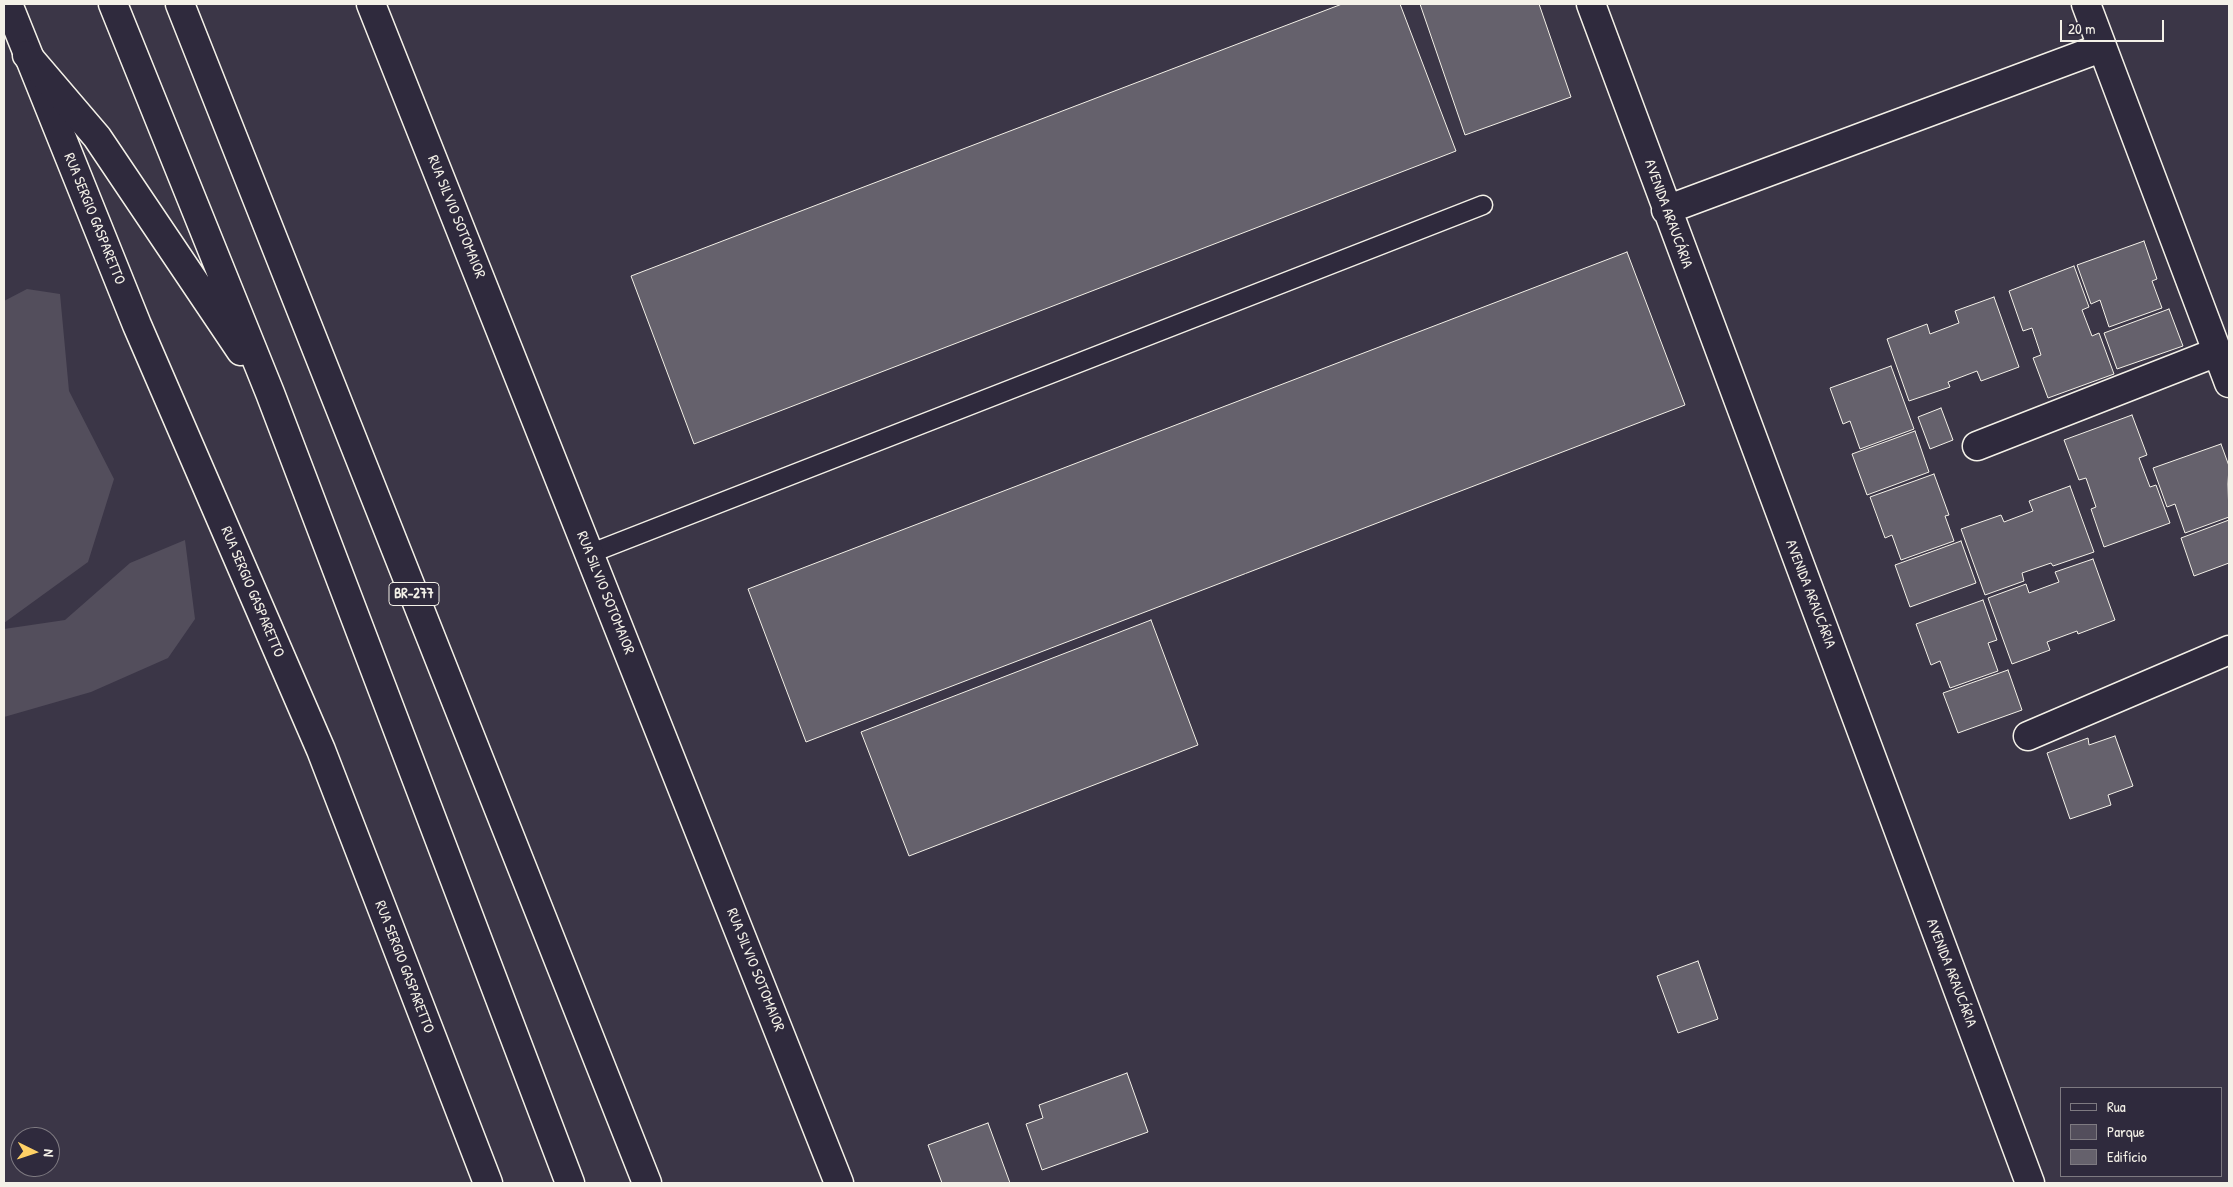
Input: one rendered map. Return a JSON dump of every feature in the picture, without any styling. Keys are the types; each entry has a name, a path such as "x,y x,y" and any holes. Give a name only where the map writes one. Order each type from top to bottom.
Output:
{"main road":[{"name":"RUA SERGIO GASPARETTO","path":"8,4 137,324 321,750 488,1183"},
{"path":"112,4 270,394 570,1183"},
{"name":"BR-277","path":"180,4 647,1183"},
{"name":"RUA SILVIO SOTOMAIOR","path":"371,4 839,1183"},
{"name":"AVENIDA ARAUCÁRIA","path":"1591,4 1666,210 2030,1183"},
{"path":"2086,4 2229,383"},
{"path":"1666,210 2101,48"},
{"path":"28,55 97,137 270,394"},
{"path":"1977,446 2217,352"},
{"path":"2028,736 2229,650"}],"lane":[{"path":"590,554 1483,205"}],"green space":[{"path":"27,289 60,294 69,391 114,479 88,562 4,623 4,301"},
{"path":"185,540 195,619 168,658 91,692 4,717 4,629 65,620 130,563"}],"building":[{"path":"1342,4 1400,4 1456,151 694,444 631,276"},
{"path":"1420,4 1539,4 1571,97 1465,135"},
{"path":"2144,241 2157,279 2152,281 2162,308 2109,327 2100,300 2091,304 2077,265"},
{"path":"1627,252 1685,405 806,742 748,589"},
{"path":"2074,266 2089,307 2082,310 2092,336 2099,333 2114,374 2048,398 2033,358 2041,355 2032,328 2023,331 2009,291"},
{"path":"1994,297 2019,367 1981,381 1977,371 1948,382 1950,387 1909,401 1887,339 1927,324 1930,334 1959,323 1955,311"},
{"path":"2169,309 2183,346 2117,369 2104,333"},
{"path":"1891,366 1914,429 1860,449 1850,421 1843,424 1830,388"},
{"path":"1941,408 1953,440 1930,449 1918,417"},
{"path":"2132,415 2147,455 2139,458 2150,487 2156,485 2170,523 2104,547 2091,509 2096,507 2086,478 2079,480 2064,440"},
{"path":"1915,431 1929,472 1867,495 1852,454"},
{"path":"2221,444 2229,466 2229,517 2185,533 2175,504 2167,507 2153,468"},
{"path":"1934,474 1949,515 1945,516 1954,541 1901,560 1892,535 1885,538 1870,497"},
{"path":"2070,486 2094,552 2053,566 2051,563 2022,573 2024,581 1985,595 1961,529 2001,515 2004,522 2033,511 2029,501"},
{"path":"2229,520 2229,563 2194,576 2181,538"},
{"path":"1961,541 1976,583 1910,607 1895,565"},
{"path":"2093,559 2115,620 2078,634 2077,631 2047,642 2050,650 2012,664 1988,598 2026,584 2029,593 2059,582 2055,572"},
{"path":"1983,600 1997,640 1988,643 1998,671 1950,688 1940,661 1931,665 1916,624"},
{"path":"1151,620 1198,745 909,856 861,732"},
{"path":"2008,670 2022,710 1958,733 1943,693"},
{"path":"2115,736 2133,786 2108,795 2111,805 2070,819 2047,753 2088,738 2089,745"},
{"path":"1698,961 1718,1019 1678,1033 1657,976"},
{"path":"1127,1073 1148,1132 1042,1170 1026,1124 1043,1118 1039,1105"},
{"path":"988,1123 1010,1183 942,1183 928,1145"}]}
